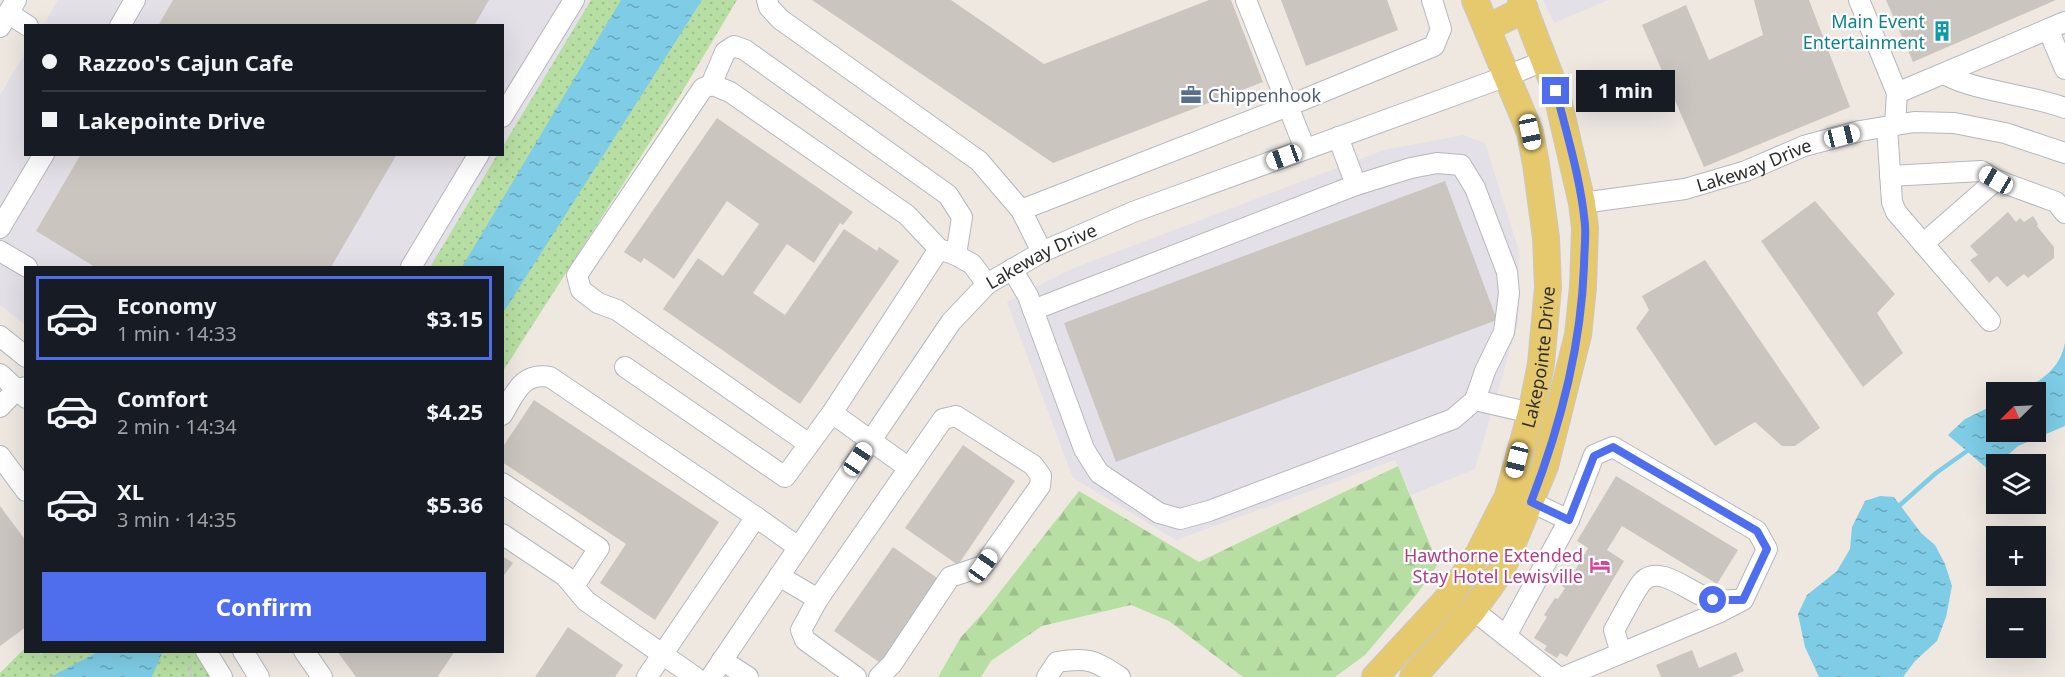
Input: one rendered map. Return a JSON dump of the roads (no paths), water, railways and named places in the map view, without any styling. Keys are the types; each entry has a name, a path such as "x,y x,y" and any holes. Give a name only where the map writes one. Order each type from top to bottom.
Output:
{"main road":[{"name":"Lakepointe Drive","path":"1376,677 1450,596 1479,553 1508,496 1531,413 1542,352 1548,287 1546,238 1530,132 1475,0"},
{"name":"Lakepointe Drive","path":"1413,677 1473,610 1501,571 1545,466 1578,335 1583,287 1585,228 1582,203 1556,91 1526,3"},
{"path":"1487,28 1526,3"},
{"path":"1450,596 1473,610"}],"street":[{"path":"121,24 135,0"},
{"path":"504,114 574,0"},
{"path":"767,0 780,19 979,160 1021,210 1042,252"},
{"path":"1246,0 1305,149"},
{"path":"1021,210 1288,106 1434,46 1441,29 1432,0"},
{"path":"1859,0 1897,93 1891,126 1890,176 1892,202 1896,212 1990,321"},
{"path":"8,13 25,24"},
{"path":"1897,93 2056,26 2065,69"},
{"path":"625,367 785,477 947,252 962,217 948,195 745,50 734,46 724,52 711,86"},
{"name":"Lakeway Drive","path":"711,677 951,322 987,284 1042,252 1133,212 1546,60"},
{"path":"1944,74 1958,81 2065,108"},
{"path":"809,444 616,310 598,303 581,290 577,275 703,88 713,85 730,92 908,215 947,252 972,264 987,284"},
{"name":"Lakeway Drive","path":"1582,203 1685,189 1746,171 1804,146 1860,131 1914,122 1954,123 2005,133 2064,149"},
{"path":"1338,137 1356,185"},
{"path":"0,228 43,156"},
{"path":"412,266 478,156"},
{"path":"1012,270 1028,296 1033,310 1084,449 1099,473 1159,513 1180,519 1209,511 1453,418 1475,400 1485,371 1504,332 1509,293 1507,272 1475,188 1461,165 1437,164 1411,168 1356,185 1033,310"},
{"path":"1890,176 1981,171 1996,180 2056,202 2065,213"},
{"path":"1923,244 1996,180"},
{"path":"0,251 25,266"},
{"path":"0,336 24,355"},
{"path":"0,374 23,391 0,407"},
{"path":"504,412 524,381 539,375 550,377 798,547"},
{"path":"1475,400 1531,413"},
{"path":"832,413 909,468"},
{"path":"856,677 805,640 801,630 818,599 943,419 956,416 1033,465 1041,476 1040,486 983,566 950,577 892,664 879,677"},
{"path":"1506,636 1569,520 1594,456 1613,447 1757,531 1767,549 1743,600 1613,664 1564,677"},
{"path":"0,456 24,488"},
{"path":"504,484 598,548 574,586"},
{"path":"1531,502 1569,520"},
{"path":"647,677 756,517"},
{"path":"504,535 565,576 586,601 695,677"},
{"path":"1613,664 1614,630 1643,581 1653,575 1662,574 1696,594 1713,600 1743,600"},
{"path":"779,576 818,599"},
{"path":"1473,610 1558,677"},
{"path":"207,653 222,677"},
{"path":"244,653 259,677"},
{"path":"305,653 322,677"},
{"path":"1047,677 1057,662 1080,658 1099,663 1120,677"},
{"path":"722,660 748,677"}],"water":[{"path":"621,0 702,0 504,311 504,266 463,266"},
{"path":"2065,342 2065,426 2046,434 2046,382 2037,382 2056,364"},
{"path":"1986,409 1986,442 2027,442 2009,454 1986,454 1986,468 1948,435 1965,419"},
{"path":"1880,496 1894,497 1921,533 1935,545 1945,564 1952,586 1946,617 1937,641 1915,661 1903,677 1819,677 1805,647 1798,614 1807,595 1837,571 1850,549 1852,527 1865,501"},
{"path":"96,653 162,653 152,677 50,677"}],"waterway":[{"path":"1900,505 1936,473 1967,451"}],"place":[{"name":"Main Event Entertainment","path":"1942,31"},
{"name":"Chippenhook","path":"1191,95"},
{"name":"Hawthorne Extended Stay Hotel Lewisville","path":"1600,565"}]}
